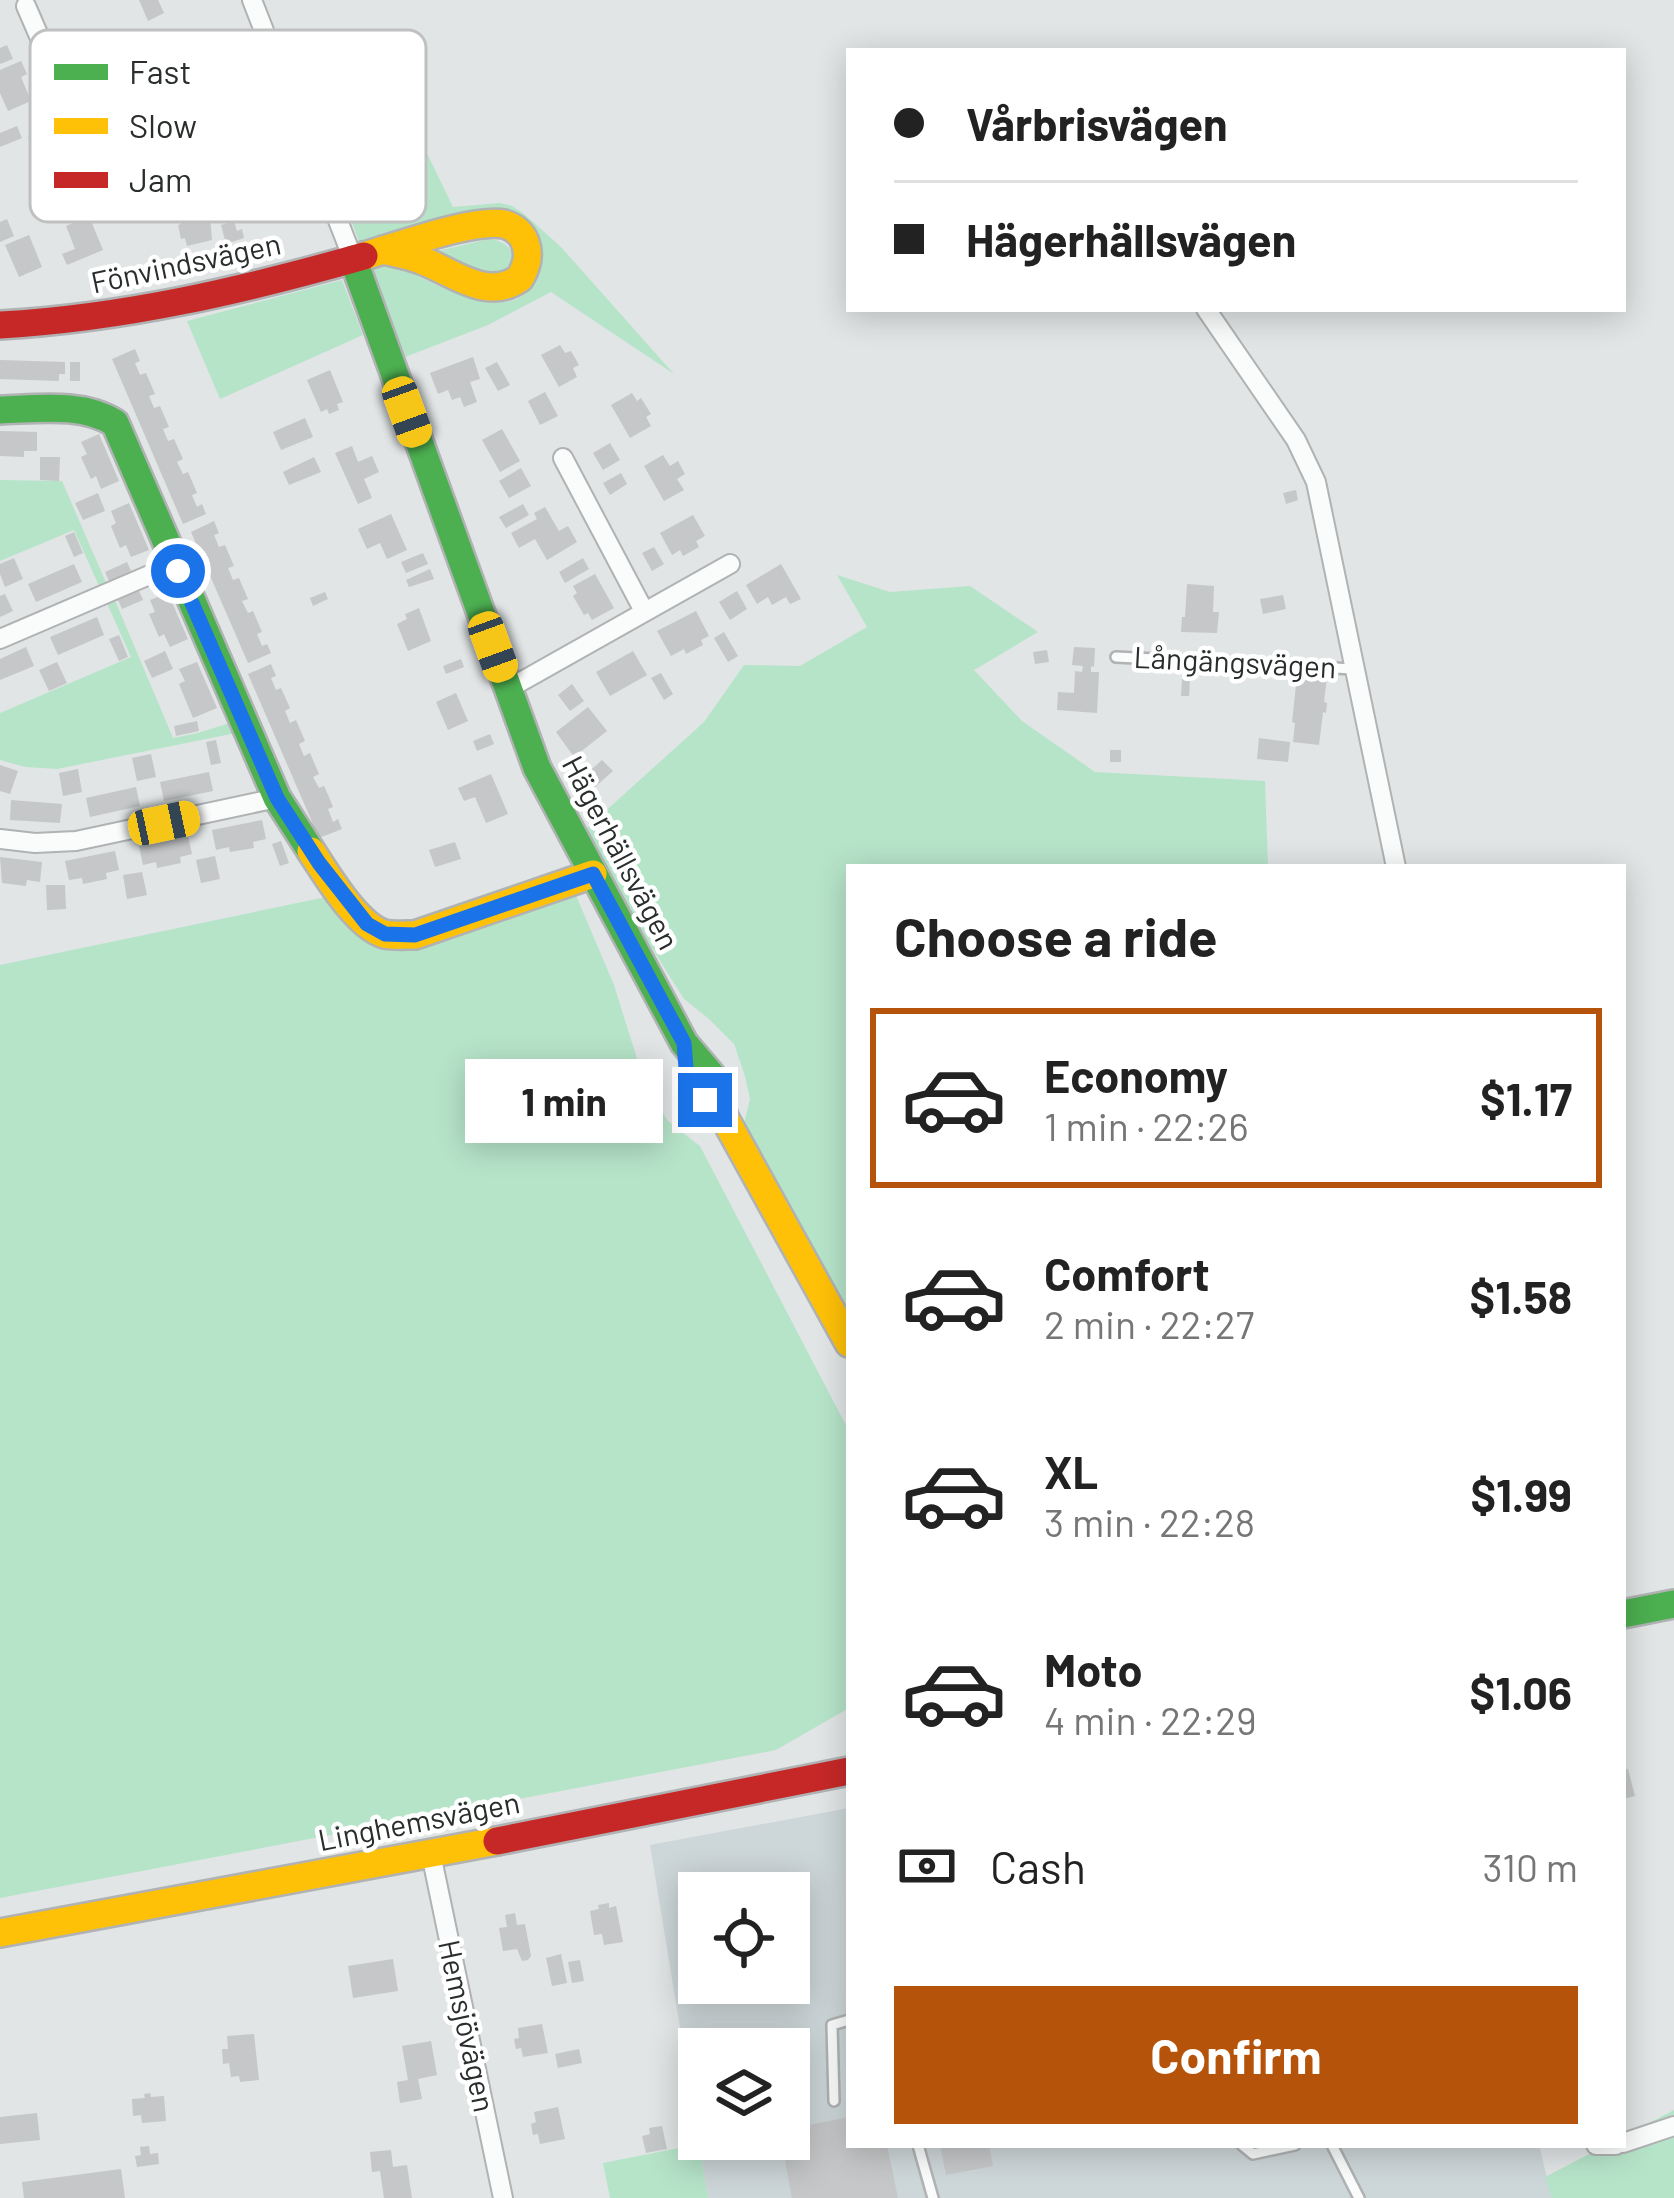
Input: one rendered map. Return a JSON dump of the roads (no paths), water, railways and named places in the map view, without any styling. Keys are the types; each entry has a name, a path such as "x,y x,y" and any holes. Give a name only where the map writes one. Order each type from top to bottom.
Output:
{"street":[{"name":"Hägerhällsvägen","path":"252,0 264,30"},
{"path":"26,6 36,30"},
{"name":"Hägerhällsvägen","path":"339,222 537,767 684,1043 686,1068 705,1100 724,1117 846,1338"},
{"name":"Fönvindsvägen","path":"0,325 136,313 383,250"},
{"name":"Långängsvägen","path":"1208,312 1307,460 1321,501 1395,864"},
{"path":"0,410 89,412 106,415 115,423 277,798 367,924 385,934 415,935 593,874"},
{"path":"563,458 644,611"},
{"path":"0,639 176,564"},
{"path":"508,689 730,564"},
{"path":"0,838 61,843 277,798"},
{"path":"1626,1613 1674,1604"},
{"name":"Linghemsvägen","path":"0,1933 846,1773"},
{"name":"Hemsjövägen","path":"430,1854 503,2198"},
{"path":"1626,2142 1674,2126"}],"lane":[{"name":"Långängsvägen","path":"1116,657 1354,669"},
{"path":"834,2101 832,2025 846,2021"},
{"path":"919,2148 933,2198"},
{"path":"1246,2148 1253,2154 1281,2148"},
{"path":"1334,2148 1359,2198"}]}
